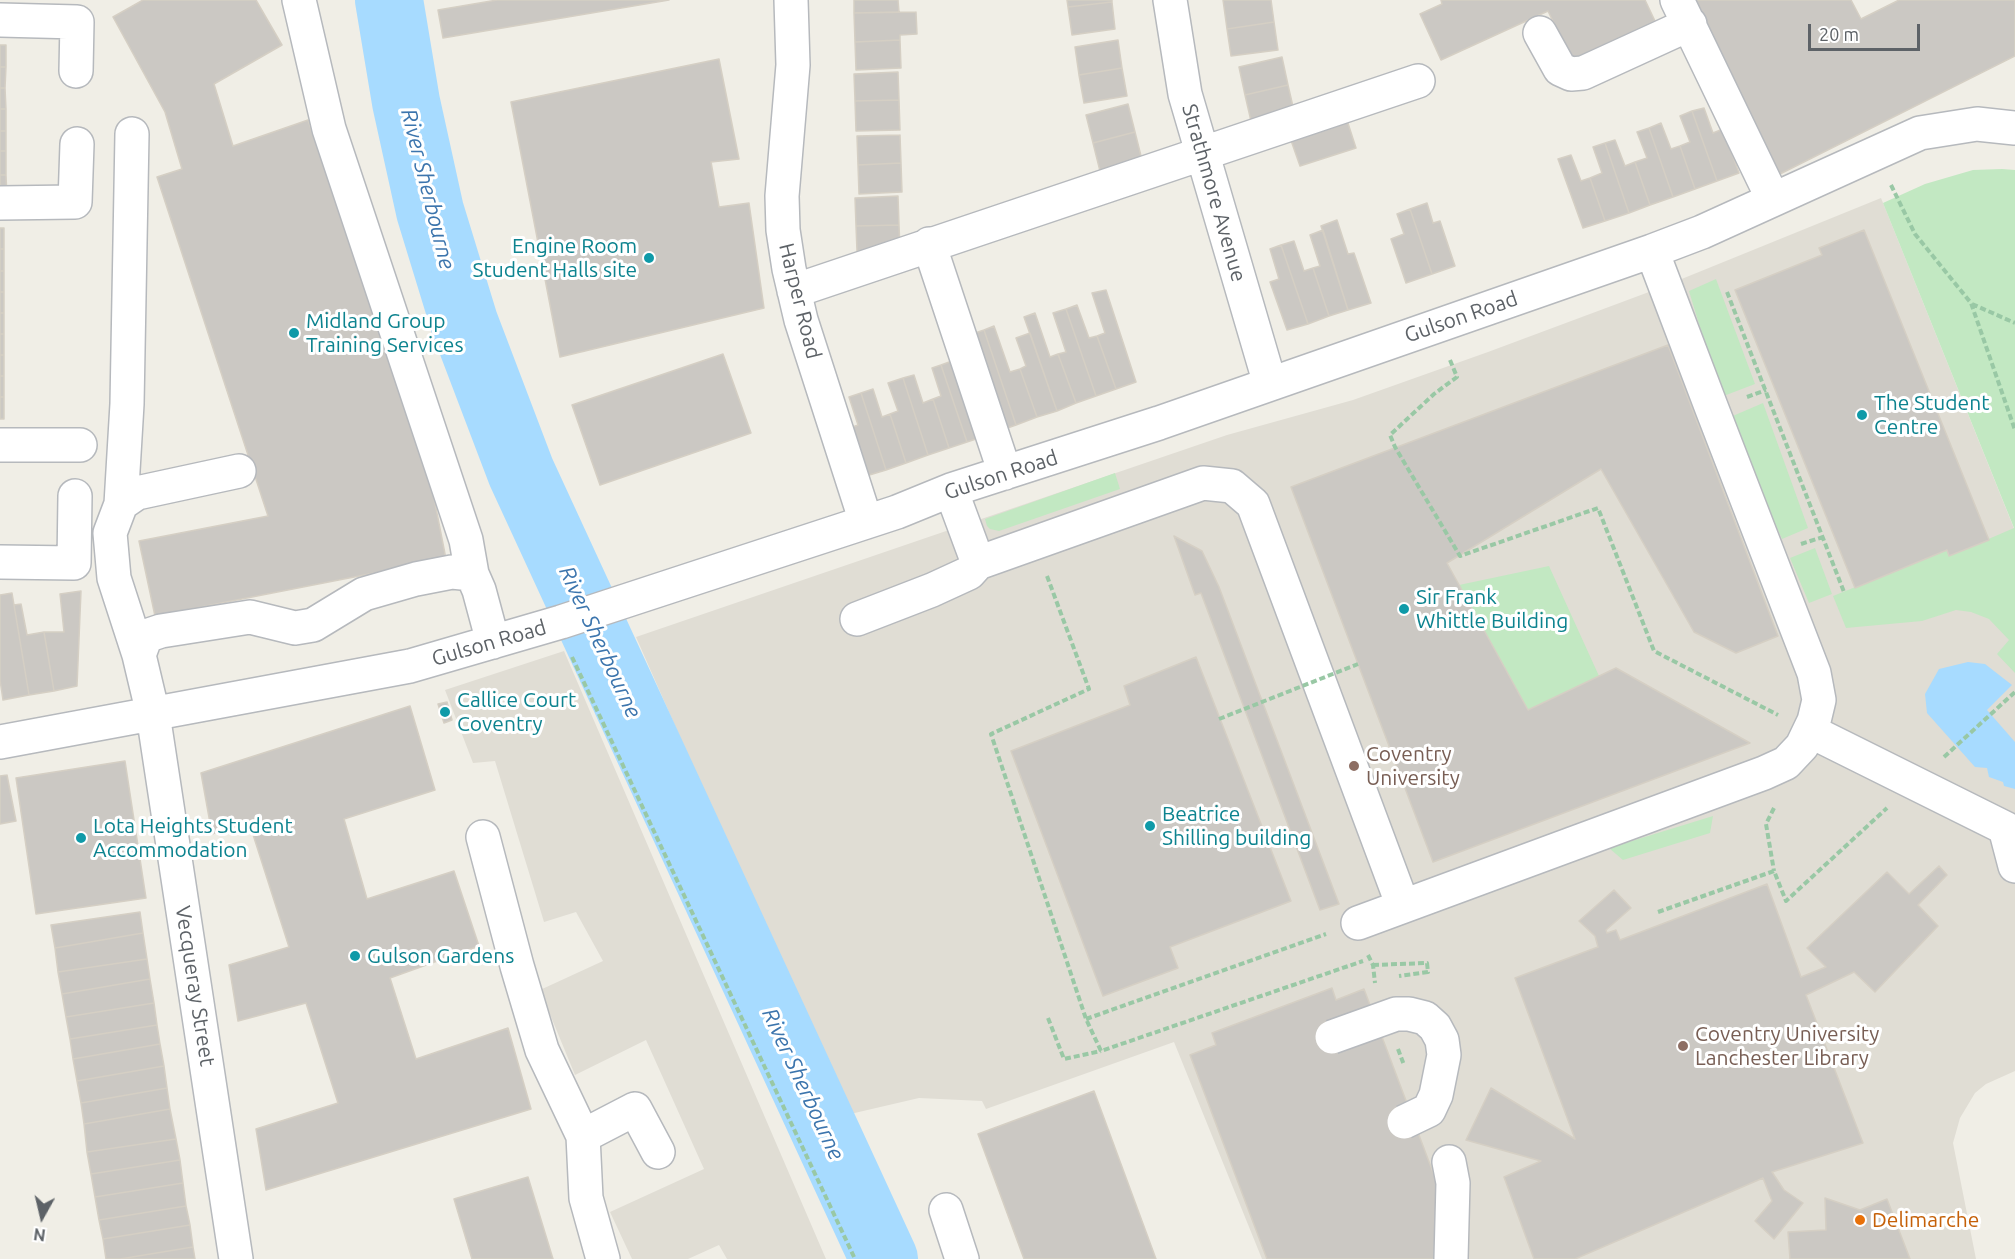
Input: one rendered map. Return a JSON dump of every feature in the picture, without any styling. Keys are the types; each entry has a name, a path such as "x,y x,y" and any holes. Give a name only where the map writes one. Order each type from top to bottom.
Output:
{"street":[{"path":"299,0 329,129 466,540 471,574 479,590 494,642"},
{"name":"Harper Road","path":"791,0 793,65 782,196 783,230 801,320 866,522"},
{"name":"Strathmore Avenue","path":"1170,0 1185,94 1270,384"},
{"path":"1540,33 1560,69 1571,74 1583,73 1683,12 1773,199"},
{"path":"0,20 77,22 76,71"},
{"path":"794,291 1418,81"},
{"name":"Gulson Road","path":"1977,124 2015,107"},
{"name":"Gulson Road","path":"0,742 410,666 559,623 866,522 951,490 1159,423 1652,251 1702,232 1920,133 1977,124 2015,128"},
{"name":"Vecqueray Street","path":"132,134 127,404 121,504 110,533 114,578 139,655 153,714 236,1259"},
{"path":"0,203 75,202 77,144"},
{"path":"929,244 1005,473"},
{"path":"1358,923 1755,777 1786,763 1802,746 1810,731 1819,700 1814,673 1652,251"},
{"path":"0,444 80,445"},
{"path":"121,504 137,493 239,471"},
{"path":"857,619 969,573 978,563 1203,483 1232,486 1253,504 1403,906"},
{"path":"951,490 978,563"},
{"path":"0,562 74,563 75,496"},
{"path":"139,655 146,636 161,631 250,616 295,628 313,625 364,594 416,579 452,572 471,574"},
{"path":"1810,731 2005,828 2015,866"},
{"path":"483,837 542,1050 583,1136 586,1198 603,1259"},
{"path":"1332,1038 1396,1014 1425,1018 1436,1027 1442,1040 1444,1055 1436,1095 1429,1110 1404,1122"},
{"path":"583,1136 635,1109 658,1152"},
{"path":"1449,1162 1453,1184 1451,1259"},
{"path":"946,1210 962,1259"}],"path":[{"path":"1874,152 1915,234 1971,303 2015,430"},
{"path":"1727,292 1844,592"},
{"path":"1971,303 2015,323"},
{"path":"1753,394 1766,390"},
{"path":"1434,394 1390,435 1460,556 1598,508 1654,651 1810,731"},
{"path":"1046,574 1089,689 991,734 1086,1019 1101,1052"},
{"path":"559,623 855,1259"},
{"path":"1220,719 1358,664"},
{"path":"1951,750 2015,692"},
{"path":"1778,766 1784,788 1766,824 1774,871 1786,901 1915,783"},
{"path":"1658,912 1774,871"},
{"path":"1086,1019 1289,946"},
{"path":"1048,1018 1064,1059 1101,1052 1369,958"},
{"path":"1385,977 1375,979 1373,965 1427,963 1428,972 1396,976"}],"shaded area":[{"name":"Coventry University","path":"1881,198 2015,531 2015,1071 1986,1084 1975,1093 1960,1118 1953,1143 1976,1259 1262,1259 1174,1042 986,1109 982,1101 919,1098 846,1115 636,637 1227,435 1353,400 1657,289"},
{"path":"564,651 826,1259 727,1259 719,1245 688,1259 632,1259 610,1212 704,1169 646,1040 575,1075 540,990 603,961 576,912 544,922 495,761 473,763 445,690"}],"green space":[{"path":"1973,170 2015,170 2015,673 1997,654 2009,640 1989,619 1971,612 1956,610 1922,621 1846,628 1833,596 1947,550 1949,556 2014,528 1883,203 1925,184"},
{"path":"1716,279 1755,384 1721,397 1689,291"},
{"path":"1763,403 1808,528 1782,539 1728,418"},
{"path":"1115,473 1120,489 999,531 987,526 985,519"},
{"path":"1815,548 1832,594 1809,603 1790,558"},
{"path":"1549,566 1599,676 1528,710 1459,585"},
{"path":"1713,816 1710,833 1623,860 1609,848"}],"water":[{"path":"1968,662 1985,664 2012,685 1987,710 2015,742 2015,789 2004,786 2003,782 1989,777 1987,768 1975,767 1927,713 1925,694 1939,669"}],"building":[{"name":"Midland Group Training Services","path":"143,0 256,0 282,45 214,84 233,146 308,120 432,488 446,559 155,616 139,541 268,516 157,177 182,169 165,112 113,17"},
{"path":"497,0 669,0 443,38 438,10"},
{"path":"854,0 898,0 899,12 854,13"},
{"path":"1067,0 1112,0 1112,2 1068,7"},
{"path":"1223,0 1271,0 1274,22 1227,29"},
{"path":"1441,0 1645,0 1655,21 1571,60 1548,11 1441,60 1420,14 1442,4"},
{"path":"1687,0 1851,0 1861,19 1899,0 2015,0 2015,56 1776,176"},
{"path":"1112,2 1115,29 1072,35 1068,7"},
{"path":"916,12 917,34 900,35 900,40 855,42 854,13"},
{"path":"1274,22 1278,50 1231,56 1227,29"},
{"path":"900,40 901,68 856,70 855,42"},
{"path":"1118,40 1122,68 1079,75 1075,47"},
{"path":"0,45 6,45 6,67 0,67"},
{"path":"1282,57 1288,85 1245,95 1239,67"},
{"name":"Engine Room Student Halls site","path":"719,59 739,159 711,162 719,207 749,203 764,308 560,357 511,102"},
{"path":"0,67 6,67 5,88 0,88"},
{"path":"1122,68 1127,96 1084,103 1079,75"},
{"path":"898,72 899,100 855,101 854,74"},
{"path":"1288,85 1294,111 1251,121 1245,95"},
{"path":"0,88 5,88 6,109 0,109"},
{"path":"899,100 900,130 856,131 855,101"},
{"path":"1128,104 1135,132 1093,143 1086,115"},
{"path":"1704,108 1713,133 1723,129 1739,173 1717,181 1692,111"},
{"path":"0,109 6,109 6,131 0,131"},
{"path":"1692,111 1717,181 1695,189 1680,146 1690,142 1680,116"},
{"path":"1345,114 1356,148 1300,166 1287,129"},
{"path":"1661,123 1671,149 1680,146 1695,189 1673,197 1649,128"},
{"path":"1649,128 1673,197 1650,205 1635,162 1647,158 1637,132"},
{"path":"0,131 6,131 6,151 0,151"},
{"path":"1135,132 1142,160 1100,171 1093,143"},
{"path":"900,135 901,163 858,165 857,136"},
{"path":"1615,140 1625,166 1635,162 1650,205 1629,213 1605,143"},
{"path":"1605,143 1629,213 1605,221 1590,178 1602,173 1593,147"},
{"path":"0,151 6,151 6,175 0,175"},
{"path":"1571,155 1581,181 1590,178 1605,221 1583,228 1558,159"},
{"path":"901,163 902,192 859,194 858,165"},
{"path":"0,175 6,175 7,198 0,198"},
{"path":"898,196 899,225 856,226 855,198"},
{"path":"1427,203 1433,223 1440,221 1455,266 1432,274 1410,209"},
{"path":"1410,209 1432,274 1406,283 1391,239 1404,234 1397,214"},
{"path":"1337,220 1348,254 1354,253 1371,303 1348,310 1321,226"},
{"path":"899,225 900,249 857,251 856,226"},
{"path":"0,228 4,228 4,249 0,249"},
{"path":"1323,230 1348,310 1329,316 1313,268 1320,266 1310,235"},
{"name":"The Student Centre","path":"1864,230 1989,540 1949,556 1947,550 1855,588 1735,290 1822,255 1819,248"},
{"path":"1294,241 1304,271 1313,268 1329,316 1308,324 1281,245"},
{"path":"1281,245 1308,324 1287,330 1270,282 1279,279 1270,249"},
{"path":"0,249 4,249 4,271 0,271"},
{"path":"0,271 4,271 4,292 0,292"},
{"path":"1106,290 1136,382 1116,389 1097,336 1105,333 1092,293"},
{"path":"0,292 4,292 4,313 0,313"},
{"path":"1077,305 1089,338 1097,336 1116,389 1096,396 1066,309"},
{"path":"1066,309 1096,396 1076,403 1058,354 1066,352 1053,313"},
{"path":"0,313 4,313 4,334 0,334"},
{"path":"1035,313 1050,357 1058,354 1076,403 1057,411 1024,317"},
{"path":"994,326 1010,372 1020,369 1037,417 1016,425 984,330"},
{"path":"984,330 1016,425 996,432 972,334"},
{"path":"1030,333 1057,411 1037,417 1020,369 1026,366 1016,338"},
{"path":"0,334 4,334 4,355 0,355"},
{"name":"Sir Frank Whittle Building","path":"1668,345 1778,636 1736,653 1694,632 1601,469 1447,563 1528,710 1616,668 1750,743 1433,862 1291,487"},
{"path":"723,354 751,433 600,485 572,405"},
{"path":"0,355 4,355 4,376 0,376"},
{"path":"952,361 985,436 967,442 941,365"},
{"path":"941,365 967,442 949,448 933,399 941,396 932,368"},
{"path":"914,375 923,403 933,399 949,448 928,455 903,378"},
{"path":"0,376 4,376 4,397 0,397"},
{"path":"903,378 928,455 906,463 890,414 898,411 888,383"},
{"path":"873,389 882,417 890,414 906,463 886,470 861,393"},
{"path":"861,393 886,470 866,476 850,428 858,425 849,397"},
{"path":"0,397 4,397 4,419 0,419"},
{"path":"1174,536 1202,551 1219,587 1339,904 1320,910 1201,593 1195,595"},
{"path":"81,591 77,686 54,691 44,632 64,632 60,594"},
{"path":"12,593 29,695 3,700 0,680 0,595"},
{"path":"21,604 27,635 44,632 54,691 29,695 14,605"},
{"name":"Beatrice Shilling building","path":"1196,657 1291,901 1170,947 1178,968 1103,996 1011,751 1130,705 1124,686"},
{"name":"Callice Court Coventry","path":"447,702 452,720 444,723 438,704"},
{"name":"Gulson Gardens","path":"410,706 435,790 344,819 367,899 454,871 479,946 390,978 416,1059 508,1028 531,1109 266,1190 256,1129 338,1103 306,1003 238,1021 229,965 289,947 249,822 212,834 201,773"},
{"name":"Lota Heights Student Accommodation","path":"125,761 146,898 36,914 16,778"},
{"path":"7,775 16,821 0,824 0,776"},
{"name":"Coventry University Lanchester Library","path":"1939,866 1947,875 1918,905 1938,926 1875,992 1854,972 1806,995 1863,1143 1772,1172 1784,1190 1803,1203 1774,1239 1755,1221 1772,1201 1763,1178 1575,1259 1534,1259 1504,1177 1541,1161 1466,1140 1491,1088 1575,1139 1515,978 1598,947 1595,936 1579,921 1614,890 1631,908 1606,930 1607,933 1616,930 1620,940 1767,884 1801,977 1826,967 1807,948 1887,872 1909,894"},
{"path":"140,912 143,933 55,948 51,925"},
{"path":"143,933 147,959 58,972 55,948"},
{"path":"147,959 150,979 62,994 58,972"},
{"path":"150,979 154,1003 66,1017 62,994"},
{"path":"1332,988 1336,1000 1364,989 1440,1191 1434,1259 1267,1259 1190,1055 1216,1045 1212,1033"},
{"path":"154,1003 157,1025 70,1039 66,1017"},
{"path":"157,1025 160,1044 73,1059 70,1039"},
{"path":"160,1044 164,1066 77,1081 73,1059"},
{"path":"164,1066 167,1088 81,1103 77,1081"},
{"path":"167,1088 170,1109 84,1124 81,1103"},
{"path":"1094,1091 1156,1259 1024,1259 978,1134"},
{"path":"170,1109 176,1139 87,1152 84,1124"},
{"path":"176,1139 180,1160 91,1174 87,1152"},
{"path":"180,1160 183,1183 95,1197 91,1174"},
{"path":"528,1177 553,1259 472,1259 454,1199"},
{"path":"183,1183 186,1206 99,1220 95,1197"},
{"name":"Delimarche","path":"1825,1198 1860,1210 1887,1199 1910,1259 1790,1259 1788,1232 1826,1230"},
{"path":"186,1206 190,1225 103,1239 99,1220"},
{"path":"190,1225 193,1247 120,1259 106,1259 103,1239"},
{"path":"193,1247 195,1259 120,1259"}],"waterway":[{"name":"River Sherbourne","path":"389,0 406,102 430,211 464,322 521,472 884,1259"}],"place":[{"name":"Engine Room Student Halls site","path":"649,258"},
{"name":"Midland Group Training Services","path":"294,333"},
{"name":"The Student Centre","path":"1862,415"},
{"name":"Sir Frank Whittle Building","path":"1404,609"},
{"name":"Callice Court Coventry","path":"445,712"},
{"name":"Coventry University","path":"1354,766"},
{"name":"Beatrice Shilling building","path":"1150,826"},
{"name":"Lota Heights Student Accommodation","path":"81,838"},
{"name":"Gulson Gardens","path":"355,956"},
{"name":"Coventry University Lanchester Library","path":"1683,1046"},
{"name":"Delimarche","path":"1860,1220"}]}
